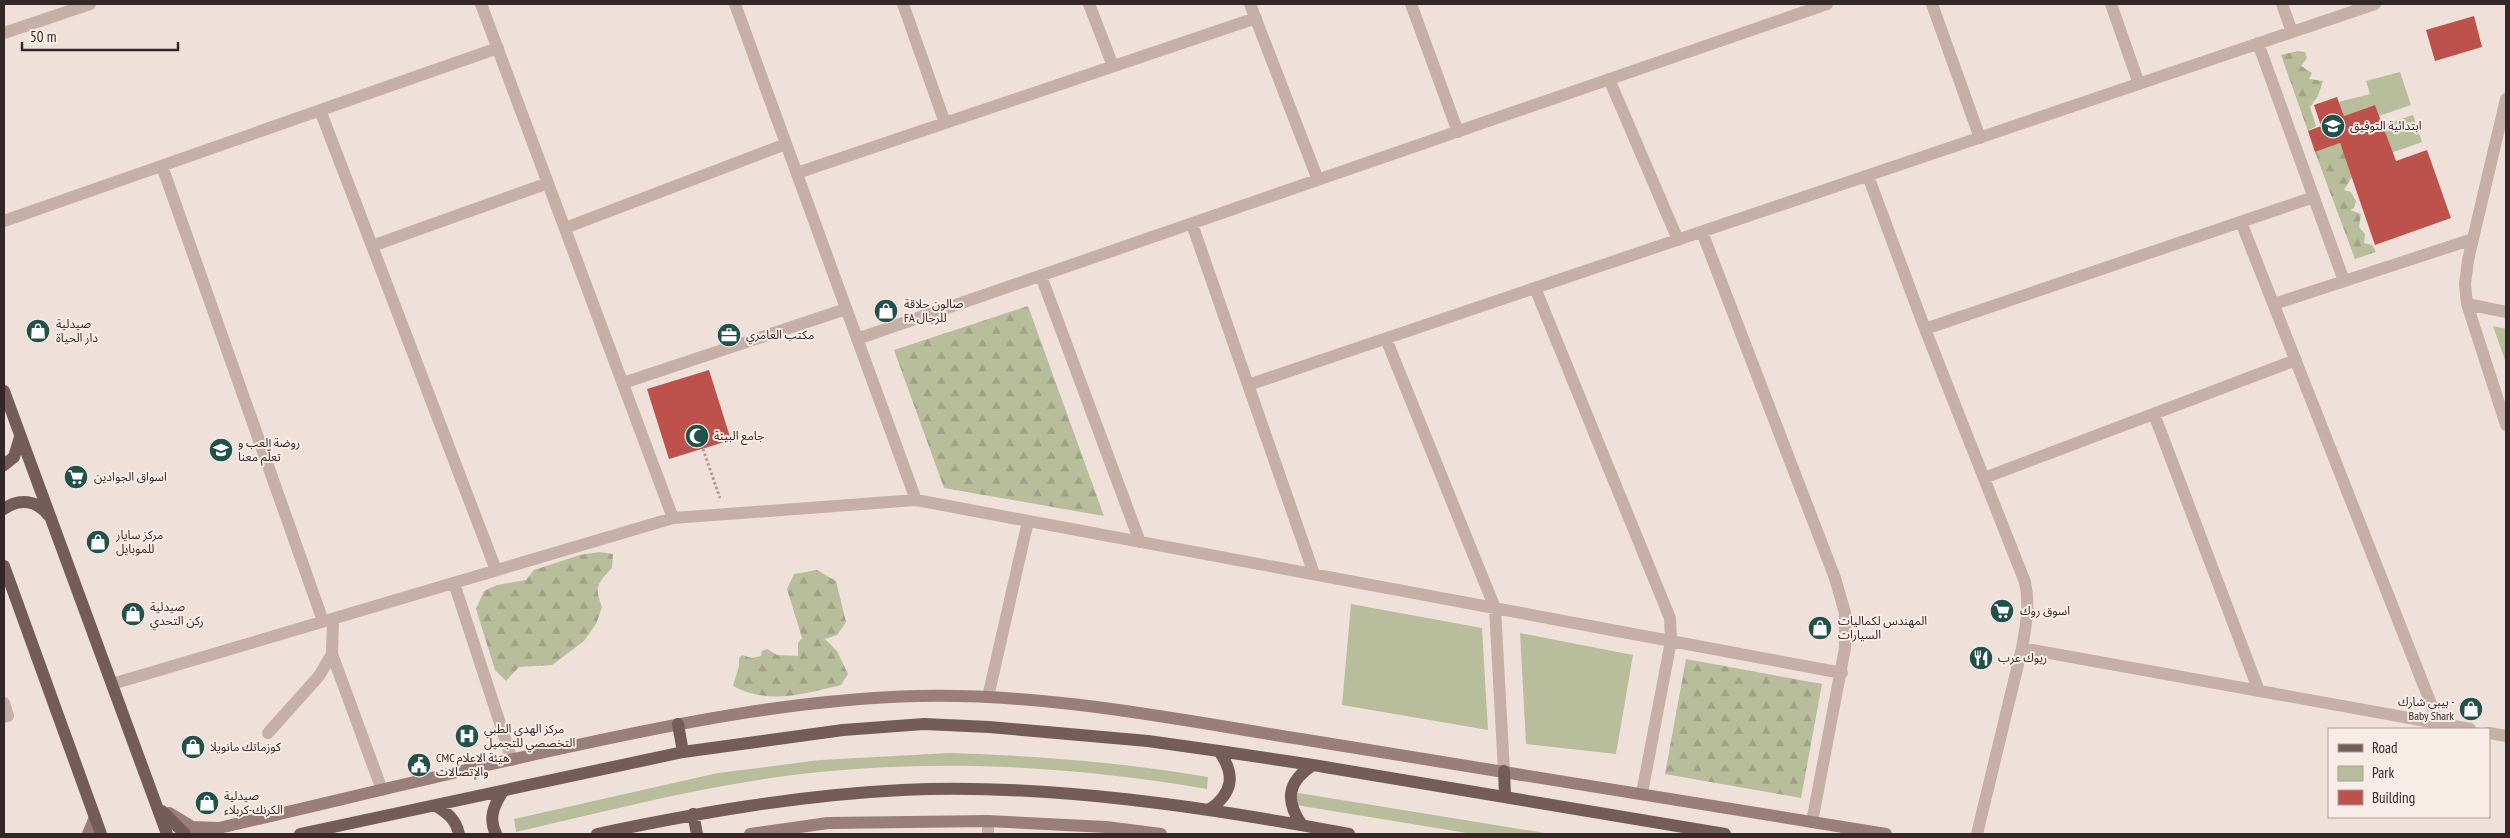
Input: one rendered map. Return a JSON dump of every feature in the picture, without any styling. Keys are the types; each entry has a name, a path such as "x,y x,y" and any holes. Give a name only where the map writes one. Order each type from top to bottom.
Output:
{"main road":[{"path":"4,391 167,834"},
{"path":"4,465 14,457 18,450 20,434"},
{"path":"4,508 16,502 31,502 39,506 49,517"},
{"path":"4,566 101,834"},
{"path":"678,724 683,752"},
{"path":"300,834 683,752 843,730 924,724 990,727 1079,735 1219,751 1313,764 1725,834"},
{"path":"1209,810 1221,802 1228,790 1231,776 1227,762 1219,751"},
{"path":"1302,825 1293,813 1290,799 1293,785 1301,773 1313,764"},
{"path":"1504,771 1505,796"},
{"path":"597,834 693,814 902,790 984,789 1123,800 1209,810 1349,834"},
{"path":"496,834 492,817 495,803 503,791"},
{"path":"151,792 167,817 185,834"},
{"path":"436,806 448,814 457,825 459,834"},
{"path":"693,814 697,834"},
{"path":"95,817 96,834"}],"street":[{"path":"4,33 90,4"},
{"path":"481,4 674,518"},
{"path":"735,4 916,500"},
{"path":"903,4 945,123"},
{"path":"1089,4 1113,66"},
{"path":"1250,4 1318,180"},
{"path":"1411,4 1458,132"},
{"path":"857,340 1827,4"},
{"path":"1932,4 1980,138"},
{"path":"2111,4 2139,84"},
{"path":"2282,4 2292,32"},
{"path":"1248,385 2375,4"},
{"path":"797,173 1256,18"},
{"path":"2258,43 2344,281"},
{"path":"4,221 498,48"},
{"path":"1610,79 1678,240"},
{"path":"2506,99 2473,239 2465,284 2467,304 2506,425"},
{"path":"320,110 496,570"},
{"path":"565,228 786,144"},
{"path":"162,166 328,620 332,654 382,790"},
{"path":"1868,176 1925,329 2026,587 2028,606 2022,648 1978,834"},
{"path":"372,246 548,183"},
{"path":"1925,329 2314,197"},
{"path":"2241,222 2439,724"},
{"path":"1192,224 1314,574"},
{"path":"1702,232 1842,595 1846,630 1842,673 1812,822"},
{"path":"2274,304 2473,239"},
{"path":"1041,276 1140,542"},
{"path":"1535,288 1668,607 1672,629 1642,793"},
{"path":"2467,304 2506,312"},
{"path":"623,383 846,308"},
{"path":"1386,339 1495,608 1504,771"},
{"path":"1984,478 2296,360"},
{"path":"2154,414 2259,691"},
{"path":"112,684 674,518 916,500 1842,673"},
{"path":"988,697 1028,521"},
{"path":"454,583 512,760"},
{"path":"2022,648 2464,728"},
{"path":"268,733 319,676 332,654"},
{"path":"151,792 169,813 179,821 192,827 204,829 219,828 512,760 678,724 780,706 918,696 988,697 1089,706 1642,793 1886,834"},
{"path":"4,703 8,716 4,717"},
{"path":"2490,732 2506,736"},
{"path":"88,834 95,817"},
{"path":"750,834 828,828 1106,827 1161,834"}],"path":[{"path":"703,449 725,514"}],"green space":[{"path":"2298,51 2305,52 2307,58 2301,66 2312,73 2309,79 2323,81 2318,96 2310,107 2316,126 2308,131 2281,55"},
{"path":"2400,72 2411,105 2379,116 2375,105 2344,116 2339,102 2370,94 2366,81"},
{"path":"2413,115 2422,142 2360,164 2355,149 2387,138 2383,125"},
{"path":"2340,143 2352,177 2344,190 2351,192 2356,201 2354,208 2350,210 2361,214 2359,227 2365,234 2364,243 2372,245 2376,252 2355,259 2315,152"},
{"path":"1028,306 1104,516 944,488 894,350"},
{"path":"2493,326 2506,329 2506,363"},
{"path":"599,552 613,554 612,568 598,586 598,595 602,607 596,624 584,641 552,665 519,667 506,681 495,670 476,609 484,591 497,585 526,580 534,570 580,555"},
{"path":"817,570 836,581 846,622 837,635 825,639 837,651 848,674 841,685 786,696 759,695 733,686 739,666 739,658 742,655 752,658 761,656 762,651 767,649 777,655 798,656 798,643 802,638 787,589 794,574"},
{"path":"1351,604 1482,628 1488,730 1342,705"},
{"path":"1520,633 1633,655 1616,754 1526,744"},
{"path":"1686,659 1822,684 1801,798 1665,774"},
{"path":"950,753 1015,756 1143,767 1208,777 1207,789 1111,775 1014,767 917,766 868,768 743,782 667,797 516,832 514,819 718,773 820,760"},
{"path":"1292,792 1551,834 1473,834 1290,804"}],"building":[{"path":"2474,16 2482,47 2435,61 2426,30"},
{"path":"2337,97 2344,116 2375,105 2396,161 2427,150 2451,218 2375,245 2340,143 2315,152 2308,131 2321,126 2314,105"},
{"path":"709,370 731,440 669,459 647,389"}],"place":[{"name":"ابتدائية التوفيق","path":"2333,126"},
{"name":"صالون حلاقة FA للرجال","path":"886,311"},
{"name":"صيدلية دار الحياة","path":"38,331"},
{"name":"مكتب العامري","path":"729,335"},
{"name":"جامع البينة","path":"697,436"},
{"name":"روضة إلعب و تعلّم معنا","path":"221,450"},
{"name":"اسواق الجوادين","path":"76,477"},
{"name":"مركز سايار للموبايل","path":"98,542"},
{"name":"اسوق روك","path":"2002,611"},
{"name":"صيدلية ركن التحدي","path":"133,614"},
{"name":"المهندس لكماليات السيارات","path":"1820,628"},
{"name":"ريوك عرب","path":"1981,658"},
{"name":"بيبي شارك - Baby Shark","path":"2471,709"},
{"name":"مركز الهدى الطبي التخصصي للتجميل","path":"467,736"},
{"name":"كوزماتك مانويلا","path":"193,747"},
{"name":"CMC هيئة الاعلام والإتصالات","path":"419,765"},
{"name":"صيدلية الكرنك-كربلاء","path":"207,803"}]}
